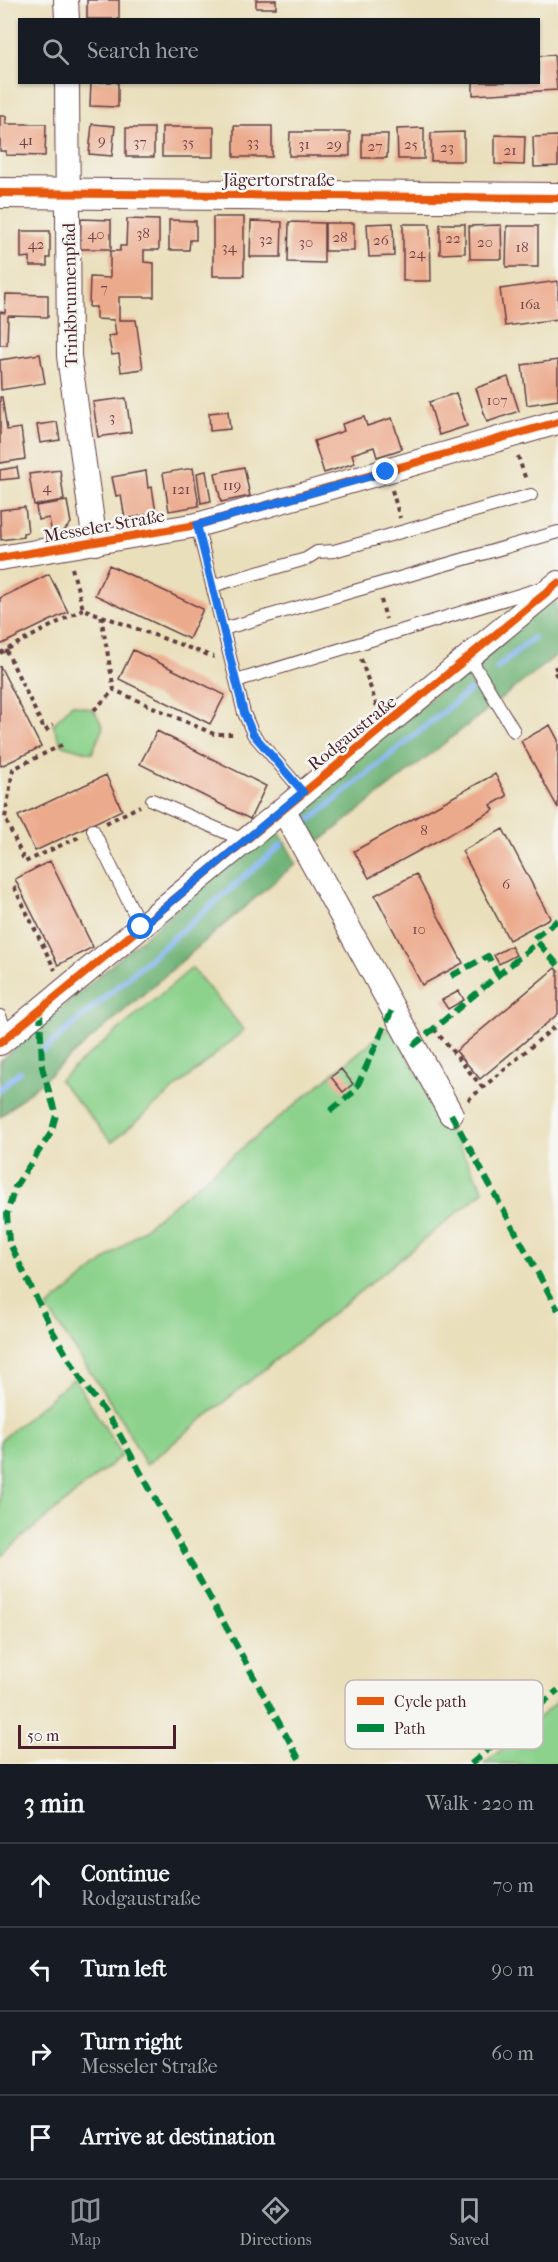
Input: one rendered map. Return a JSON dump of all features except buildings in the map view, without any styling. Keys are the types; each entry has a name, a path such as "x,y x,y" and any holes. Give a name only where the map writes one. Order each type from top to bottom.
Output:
{"street":[{"path":"66,0 66,18"},
{"name":"Trinkbrunnenpfad","path":"67,84 69,356 95,543"},
{"name":"Jägertorstraße","path":"0,193 558,198"},
{"name":"Messeler Straße","path":"0,558 197,525 558,422"},
{"name":"Rodgaustraße","path":"3,1032 65,989 558,583"},
{"path":"283,810 451,1114"}],"lane":[{"path":"212,586 306,559 317,552 334,551 531,495"},
{"path":"197,525 244,713 253,734 303,792"},
{"path":"223,629 558,532"},
{"path":"236,681 558,583"},
{"path":"470,656 514,731"},
{"path":"152,800 245,841"},
{"path":"93,830 141,927"}],"path":[{"path":"511,436 531,495"},
{"path":"67,548 83,609"},
{"path":"376,585 391,634"},
{"path":"0,653 83,609 231,663"},
{"path":"101,616 114,690"},
{"path":"356,645 383,727"},
{"path":"6,650 45,731 53,725"},
{"path":"558,667 553,669 558,678"},
{"path":"94,710 114,690"},
{"path":"114,690 213,734 253,734"},
{"path":"62,745 13,769 5,818 25,862 152,800"},
{"path":"14,887 65,989"},
{"path":"451,1114 558,1024"},
{"path":"434,1029 483,1088"}],"green space":[{"path":"556,596 558,654 316,844 298,807"},
{"path":"72,704 94,710 103,727 92,753 62,745 53,725"},
{"path":"275,824 296,863 0,1117 0,1061"},
{"path":"192,968 244,1030 112,1142 59,1080"},
{"path":"391,1026 484,1191 146,1465 119,1415 47,1308"},
{"path":"74,1378 122,1455 0,1556 0,1441"},
{"path":"558,1701 558,1764 484,1764 502,1749 543,1749 543,1714"}],"waterway":[{"path":"497,668 533,638"},
{"path":"310,820 470,690"},
{"path":"44,1050 281,845"},
{"path":"0,1089 19,1072"}],"marked path":[{"path":"558,920 534,938 558,965"},
{"path":"413,1046 538,942"},
{"path":"451,976 488,956 498,975"},
{"path":"330,1111 355,1091 393,1008"},
{"path":"40,1010 42,1067 56,1115 51,1133 15,1187 7,1214 9,1242 52,1330 84,1384 115,1426 302,1764"},
{"path":"451,1114 558,1310"},
{"path":"543,1703 558,1690"},
{"path":"471,1764 489,1749"}],"cycle path":[{"path":"0,193 558,198"},
{"path":"0,558 197,525 558,422"},
{"path":"0,1043 558,583"}],"route":[{"path":"141,927 303,792 253,734 244,713 197,525 386,472"}]}
